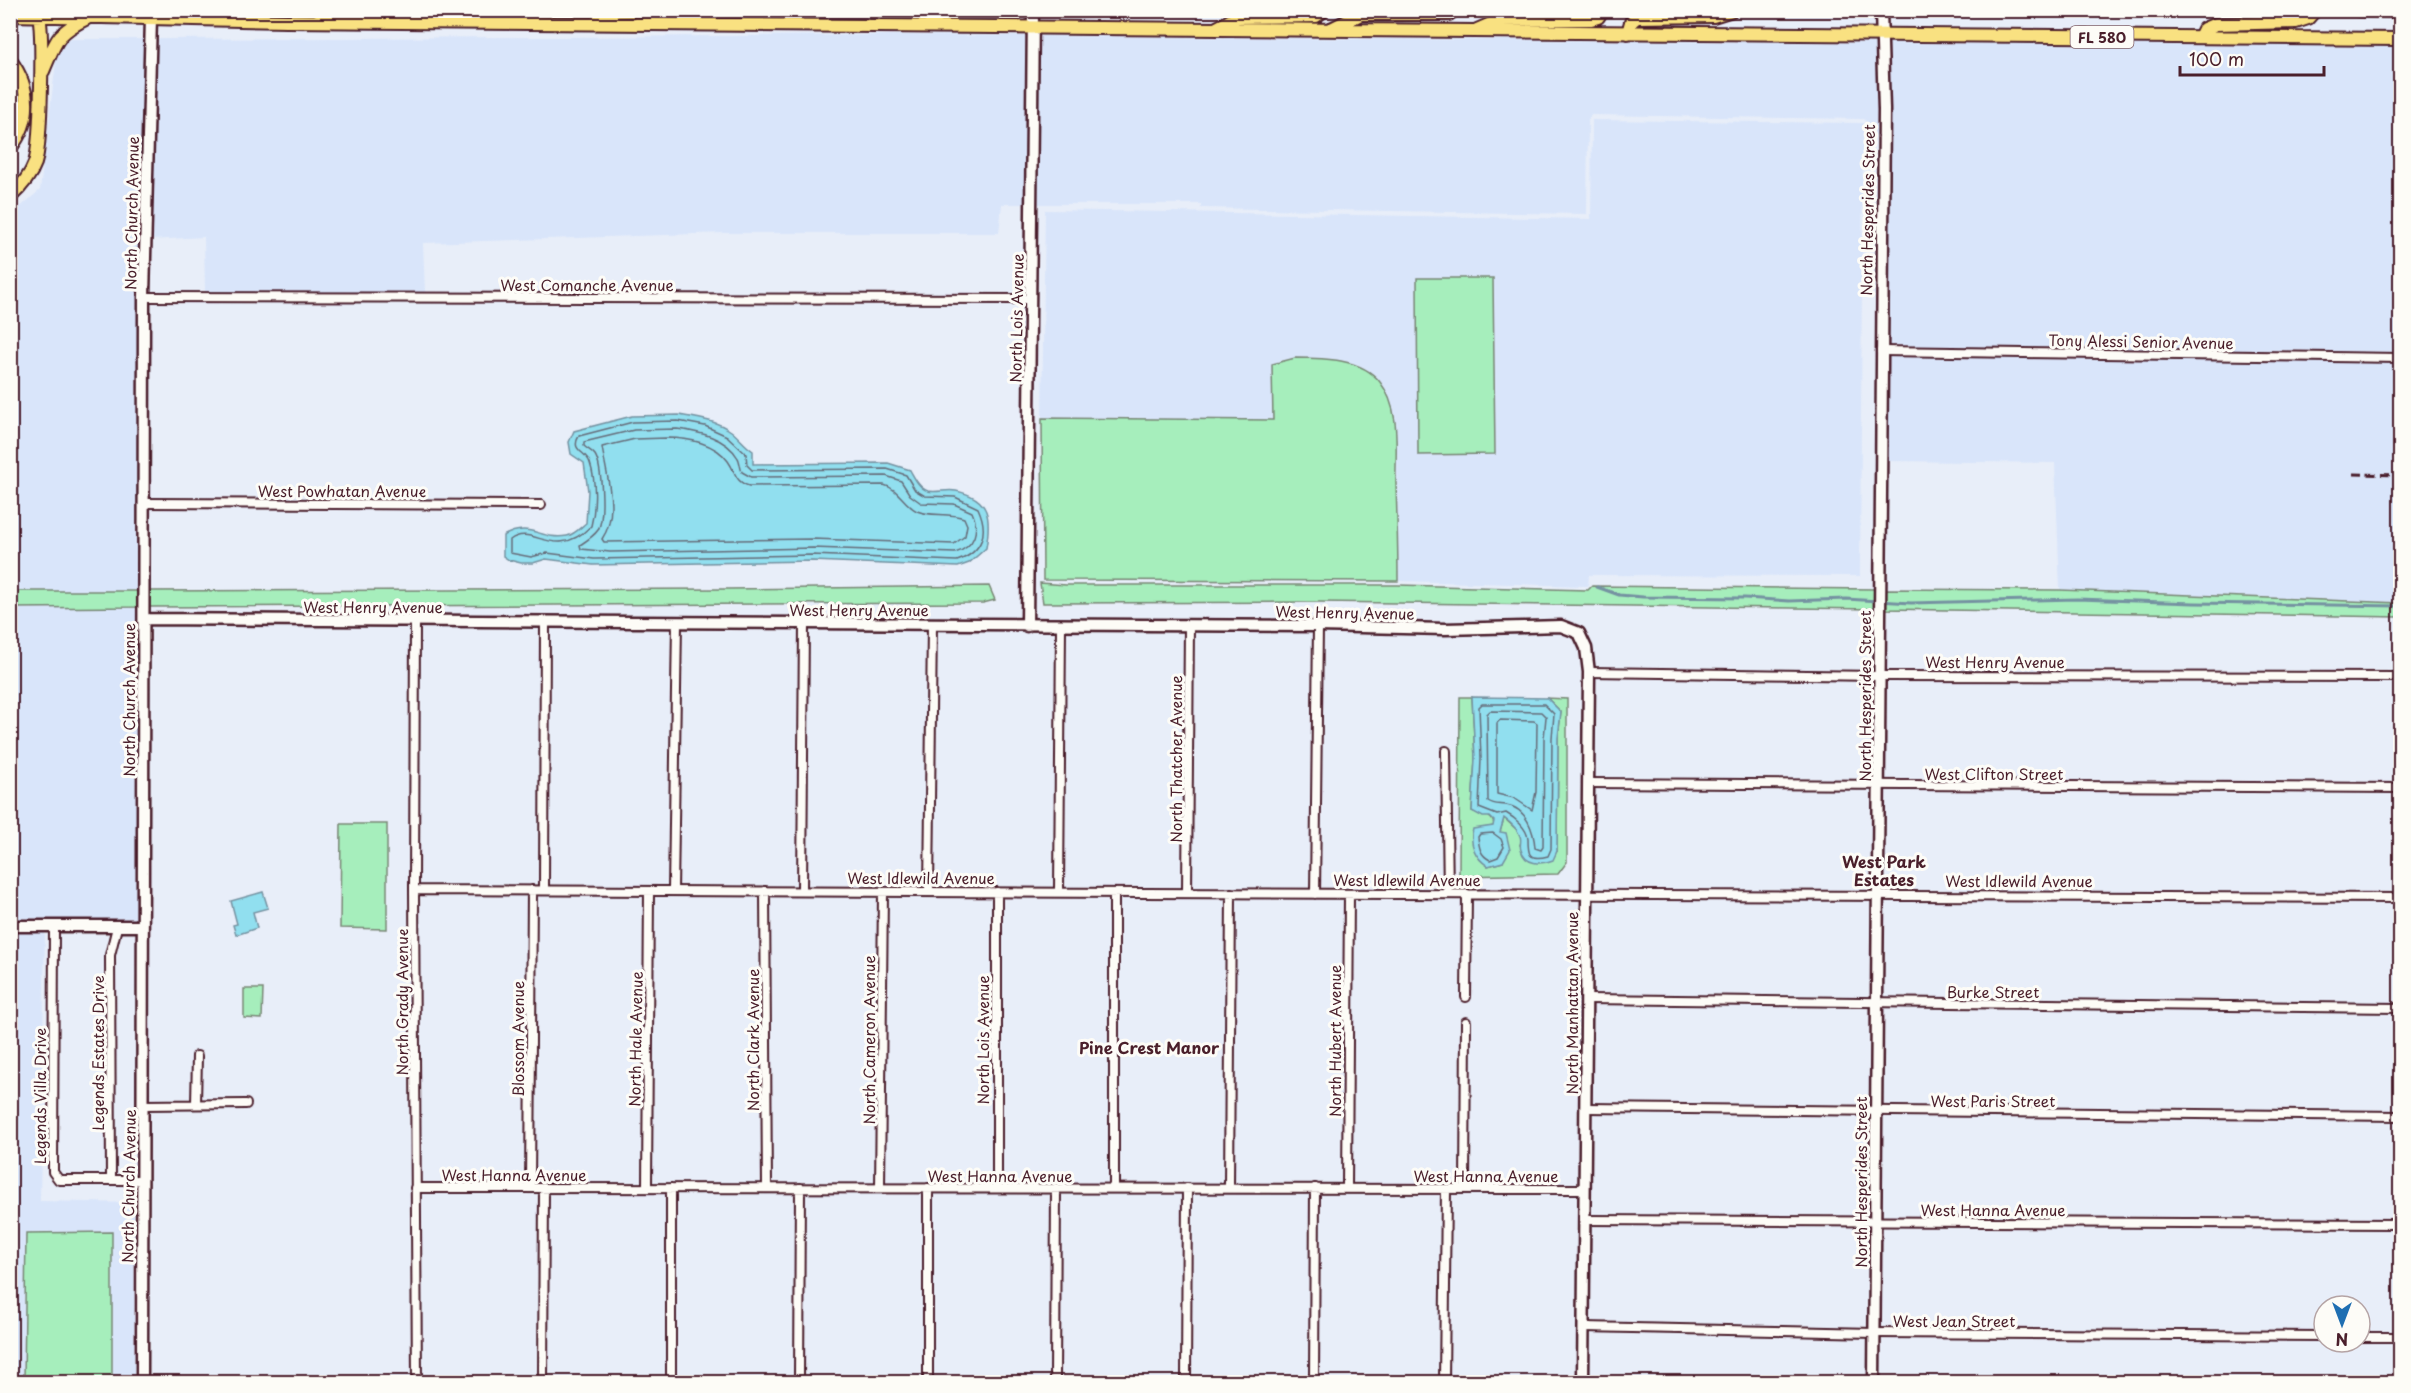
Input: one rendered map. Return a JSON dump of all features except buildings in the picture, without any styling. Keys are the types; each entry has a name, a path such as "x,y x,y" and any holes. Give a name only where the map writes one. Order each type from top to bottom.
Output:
{"main road":[{"path":"315,21 337,10"},
{"path":"459,22 470,10"},
{"path":"593,24 616,11 711,10"},
{"path":"1214,30 1236,17 1316,16 1324,10"},
{"path":"1329,30 1361,14 1449,14 1454,10"},
{"path":"1473,31 1500,20 1591,19 1598,17 1602,10"},
{"path":"1628,33 1631,22 1637,17 1713,16 1732,10"},
{"path":"2200,37 2204,29 2216,24 2296,22 2308,18 2315,10"},
{"path":"2359,10 2400,11"},
{"path":"10,15 39,13 92,16"},
{"path":"39,13 40,78"},
{"name":"FL 580","path":"10,196 24,184 35,162 39,146 40,78 59,35 69,27 92,16 154,14 315,21 593,24 2400,39"},
{"path":"10,60 19,71 26,92 27,110 22,130 10,148"}],"street":[{"name":"North Lois Avenue","path":"1027,626 1033,10"},
{"name":"North Hesperides Street","path":"1874,1383 1884,119 1881,10"},
{"name":"North Church Avenue","path":"142,1383 144,297 154,14"},
{"name":"West Comanche Avenue","path":"144,297 1031,299"},
{"name":"Tony Alessi Senior Avenue","path":"1881,351 2400,358"},
{"name":"West Powhatan Avenue","path":"143,503 541,505"},
{"name":"West Henry Avenue","path":"144,619 1027,626 1445,628 1561,626 1573,631"},
{"name":"North Grady Avenue","path":"415,621 417,1383"},
{"path":"544,890 545,622"},
{"path":"673,891 677,623"},
{"path":"802,891 804,623"},
{"path":"929,892 932,624"},
{"path":"1059,892 1061,625"},
{"name":"North Thatcher Avenue","path":"1187,893 1189,625"},
{"path":"1315,894 1318,626"},
{"name":"North Manhattan Avenue","path":"1573,631 1580,633 1586,648 1588,672 1583,1383"},
{"name":"West Henry Avenue","path":"1588,672 1880,676 2400,676"},
{"path":"1446,751 1448,894"},
{"name":"West Clifton Street","path":"1588,783 2400,788"},
{"name":"West Idlewild Avenue","path":"414,890 1877,894 2400,898"},
{"name":"Blossom Avenue","path":"530,1188 532,890"},
{"name":"North Hale Avenue","path":"647,1188 649,891"},
{"name":"North Clark Avenue","path":"765,891 767,1188"},
{"name":"North Cameron Avenue","path":"880,1188 883,892"},
{"name":"North Lois Avenue","path":"997,1188 998,892"},
{"path":"1114,893 1114,1188"},
{"path":"1229,1188 1231,893"},
{"name":"North Hubert Avenue","path":"1347,1188 1349,894"},
{"path":"1466,997 1467,894"},
{"path":"10,926 142,926"},
{"name":"Legends Villa Drive","path":"54,926 53,1172 59,1180 142,1180"},
{"name":"Legends Estates Drive","path":"111,1179 110,955 117,927"},
{"name":"Burke Street","path":"1586,999 2400,1008"},
{"path":"1465,1188 1467,1022"},
{"path":"196,1104 197,1056"},
{"path":"144,1105 246,1104"},
{"name":"West Paris Street","path":"1586,1108 1876,1113 2400,1116"},
{"name":"West Hanna Avenue","path":"415,1188 1585,1188"},
{"path":"543,1383 544,1188"},
{"path":"671,1188 671,1383"},
{"path":"799,1383 800,1188"},
{"path":"928,1188 928,1383"},
{"path":"1055,1383 1056,1188"},
{"path":"1186,1383 1187,1188"},
{"path":"1314,1383 1315,1188"},
{"path":"1444,1383 1446,1188"},
{"name":"West Hanna Avenue","path":"1585,1220 2400,1224"},
{"name":"West Jean Street","path":"1584,1327 1874,1333 2312,1336"},
{"path":"2372,1337 2400,1337"}],"shaded area":[{"path":"1028,36 1027,204 1002,204 999,233 725,233 423,243 425,292 205,292 204,237 151,240 156,39"},
{"path":"1038,36 1877,43 1878,135 1868,135 1867,122 1863,119 1591,115 1588,120 1587,214 1201,208 1201,204 1037,204"},
{"path":"63,39 146,39 139,292 139,591 11,591 10,216 40,190 56,62"},
{"path":"1887,43 2400,47 2400,352 1886,346"},
{"path":"1592,120 1863,123 1860,576 1589,575 1588,586 1398,581 1396,434 1359,365 1318,358 1274,420 1042,418 1045,210 1591,219"},
{"path":"1886,357 2400,363 2400,603 2060,590 2055,463 1885,461"},
{"path":"139,607 138,735 135,755 138,921 11,920 10,608"},
{"path":"10,932 45,932 40,1201 134,1203 134,1382 112,1382 111,1232 26,1233 24,1382 11,1382"}],"green space":[{"path":"1417,278 1493,278 1495,454 1418,455"},
{"path":"1295,358 1329,359 1363,368 1380,382 1387,393 1392,405 1396,432 1398,581 1043,580 1042,418 1273,420 1272,364"},
{"path":"1040,583 1066,585 1398,585 1588,590 1592,586 1875,589 1875,609 1319,602 1043,603"},
{"path":"989,586 995,600 983,603 149,607 148,591 729,589"},
{"path":"1885,589 2060,590 2400,603 2400,617 1885,609"},
{"path":"10,591 139,591 139,607 11,608"},
{"path":"1460,697 1472,697 1475,758 1472,811 1492,819 1494,826 1484,828 1472,835 1476,853 1488,866 1503,862 1500,832 1504,818 1517,830 1522,839 1520,845 1557,851 1558,738 1561,712 1547,698 1567,699 1567,862 1558,874 1459,876"},
{"path":"341,824 387,824 387,929 340,928"},
{"path":"244,989 263,989 262,1019 244,1018"},
{"path":"112,1232 112,1382 24,1382 26,1233"}],"water":[{"path":"679,415 699,418 725,427 753,451 753,464 888,463 910,470 925,490 968,494 982,504 986,511 988,528 986,548 969,563 958,567 812,561 593,565 546,559 533,563 521,563 503,556 503,536 513,532 528,530 550,536 567,536 575,533 586,523 588,491 584,463 571,454 569,442 574,431 632,416"},
{"path":"1472,697 1547,698 1561,712 1558,738 1557,851 1553,860 1539,863 1526,859 1520,848 1519,833 1504,818 1500,832 1506,833 1510,850 1503,862 1488,866 1474,850 1473,829 1493,826 1494,821 1490,817 1483,817 1472,811 1475,758"},
{"path":"263,892 268,908 253,912 257,928 236,935 233,925 237,924 231,901"}],"waterway":[{"path":"1597,587 1619,595 1643,597 1789,601 1846,599 1911,603 2077,599 2400,606"}],"railway":[{"path":"2354,474 2400,475"}],"district":[{"name":"West Park Estates","path":"1884,870"},
{"name":"Pine Crest Manor","path":"1149,1047"}]}
